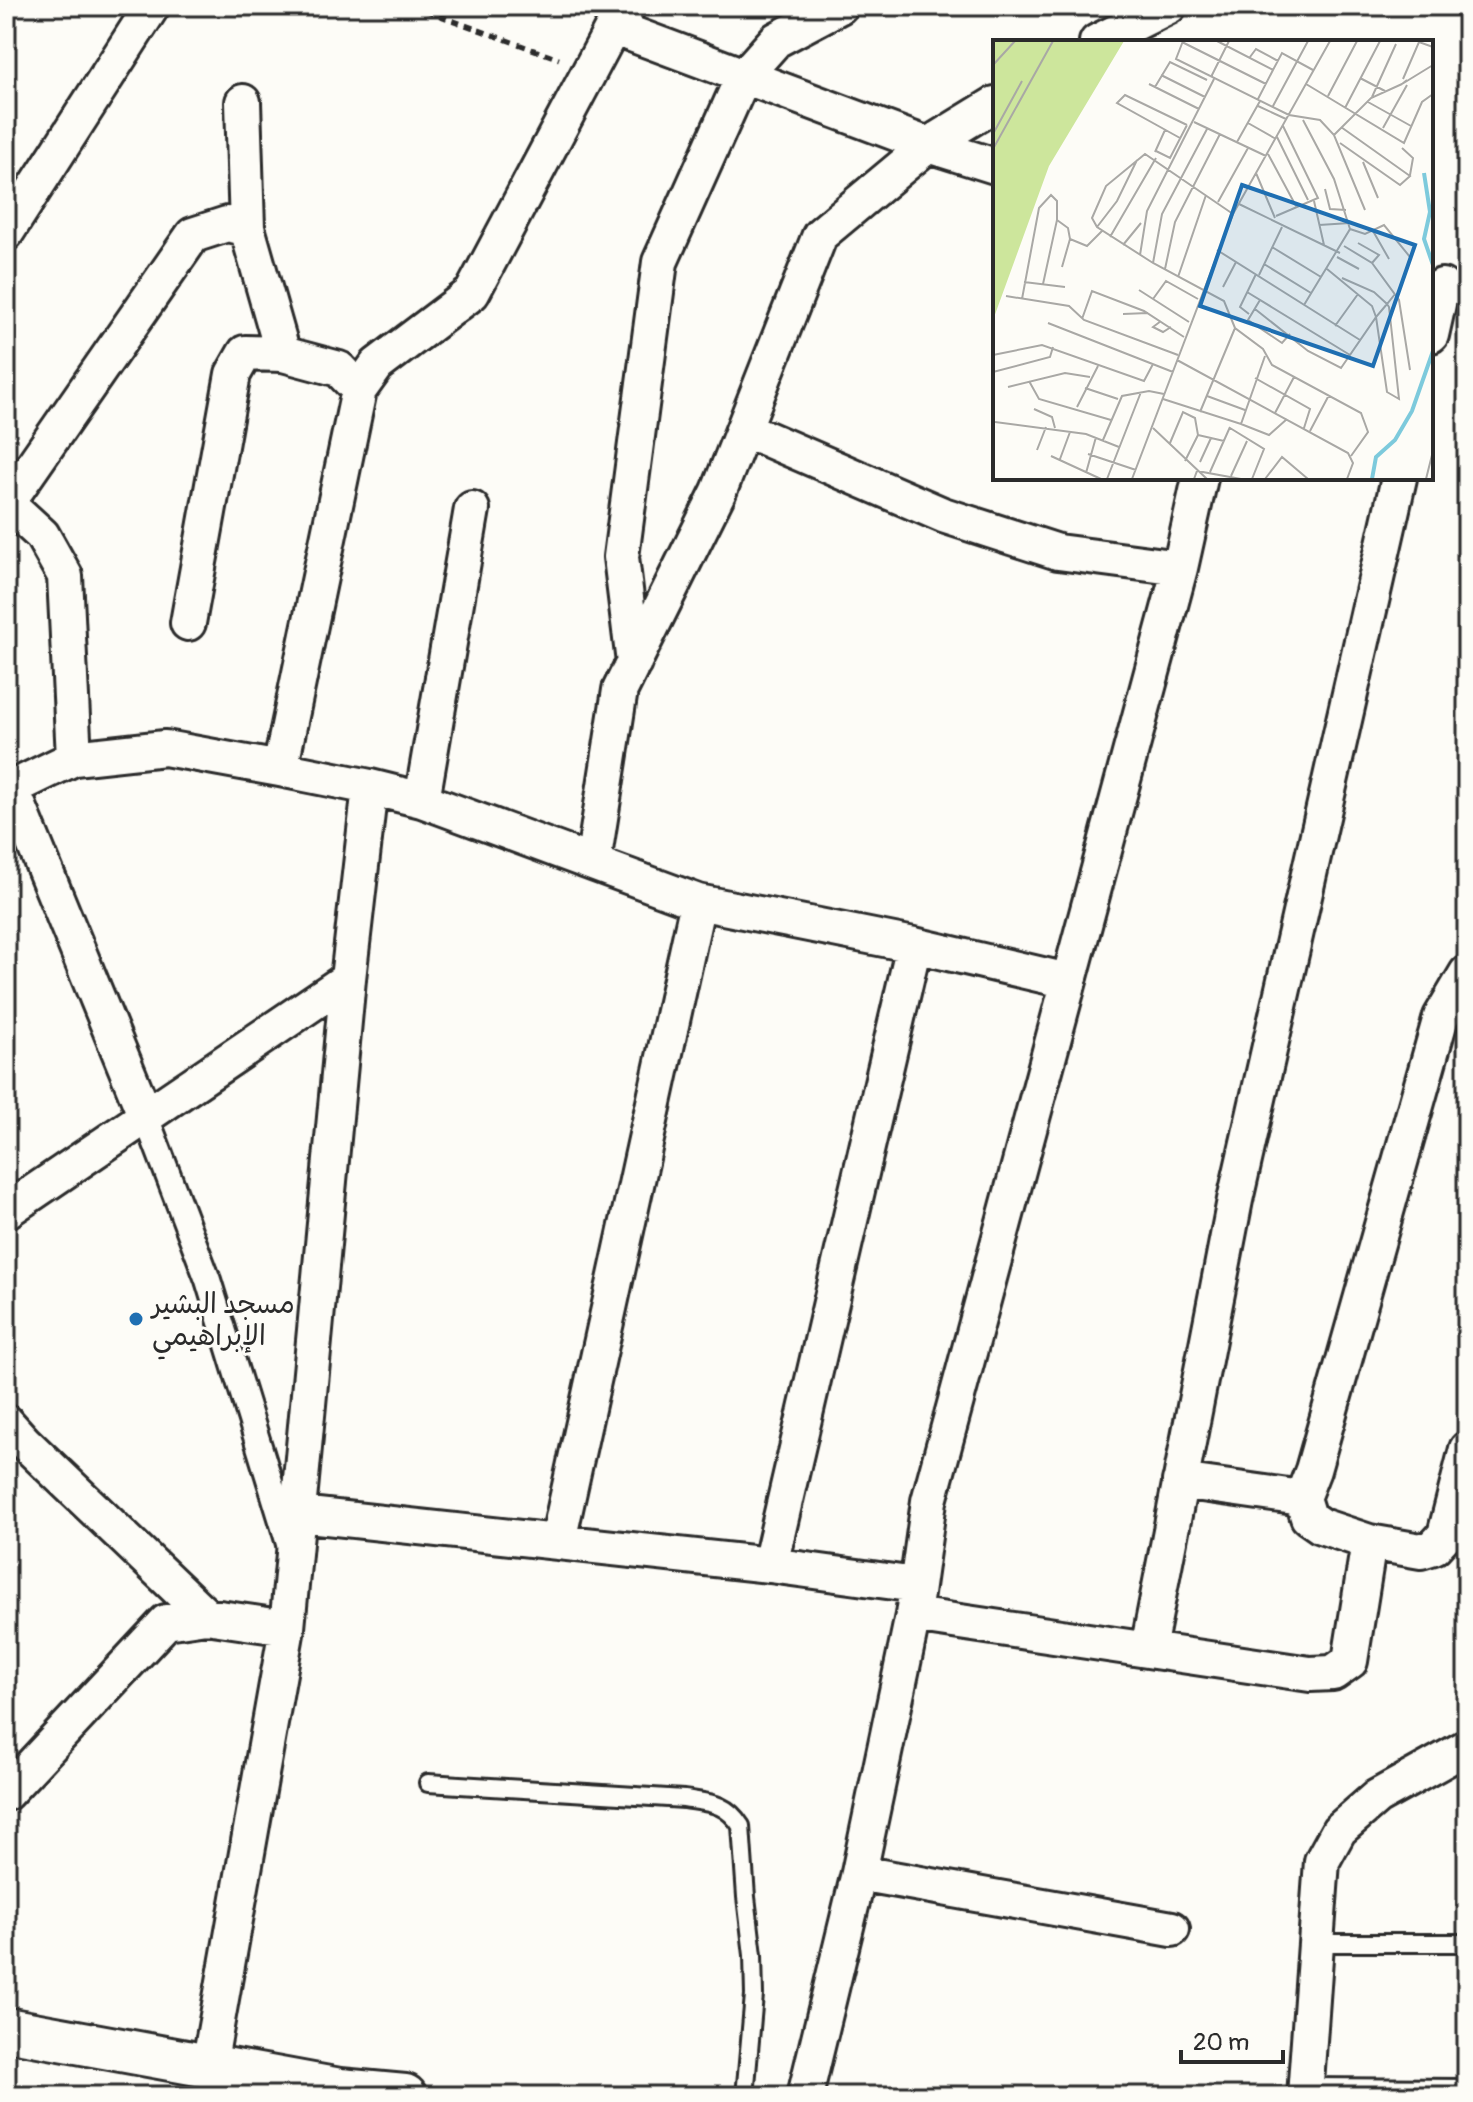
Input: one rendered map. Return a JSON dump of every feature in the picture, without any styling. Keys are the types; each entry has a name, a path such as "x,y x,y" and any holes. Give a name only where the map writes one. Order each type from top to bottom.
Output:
{"street":[{"path":"6,233 152,6"},
{"path":"634,663 621,557 660,262 743,77 776,40 840,6"},
{"path":"1101,40 1169,6"},
{"path":"280,769 359,390 377,365 472,293 621,17 743,77 928,145 993,165"},
{"path":"243,102 247,228 283,354"},
{"path":"593,863 620,690 719,491 820,235 928,145 993,105"},
{"path":"74,758 65,576 42,535 6,502 193,235 227,224 247,228"},
{"path":"1433,329 1447,287"},
{"path":"188,623 233,374 245,353 283,354 339,369 359,390"},
{"path":"744,429 943,515 1058,552 1180,568"},
{"path":"805,2096 859,1873 914,1600 929,1501 1180,568 1200,480"},
{"path":"1148,1649 1235,1200 1399,480"},
{"path":"422,800 472,509"},
{"path":"294,1558 208,1280 146,1117 8,789 74,758 165,748 370,787 422,800 698,902 914,945 1068,981"},
{"path":"209,2066 287,1628 348,979 370,787"},
{"path":"558,1541 698,902"},
{"path":"770,1565 914,945"},
{"path":"1467,973 1302,1498 1308,1517 1321,1526 1369,1542 1421,1551 1434,1547 1445,1535 1467,1449"},
{"path":"6,1211 348,979"},
{"path":"12,1441 206,1616"},
{"path":"1180,1481 1302,1498"},
{"path":"299,1514 770,1565 914,1600 1148,1649 1310,1674 1333,1673 1350,1661 1369,1542"},
{"path":"6,1793 166,1622 206,1616 287,1628"},
{"path":"1305,2091 1322,1861 1339,1830 1377,1797 1467,1747"},
{"path":"859,1873 1172,1929"},
{"path":"6,2029 339,2093 405,2096"}],"lane":[{"path":"428,1783 684,1799 719,1805 735,1816 741,1826 753,1955 754,1995 745,2096"},
{"path":"1316,1943 1467,1943"},
{"path":"1305,2091 1467,2088"}],"path":[{"path":"413,6 590,70"}],"place":[{"name":"مسجد البشير الإبراهيمي","path":"136,1319"}]}
